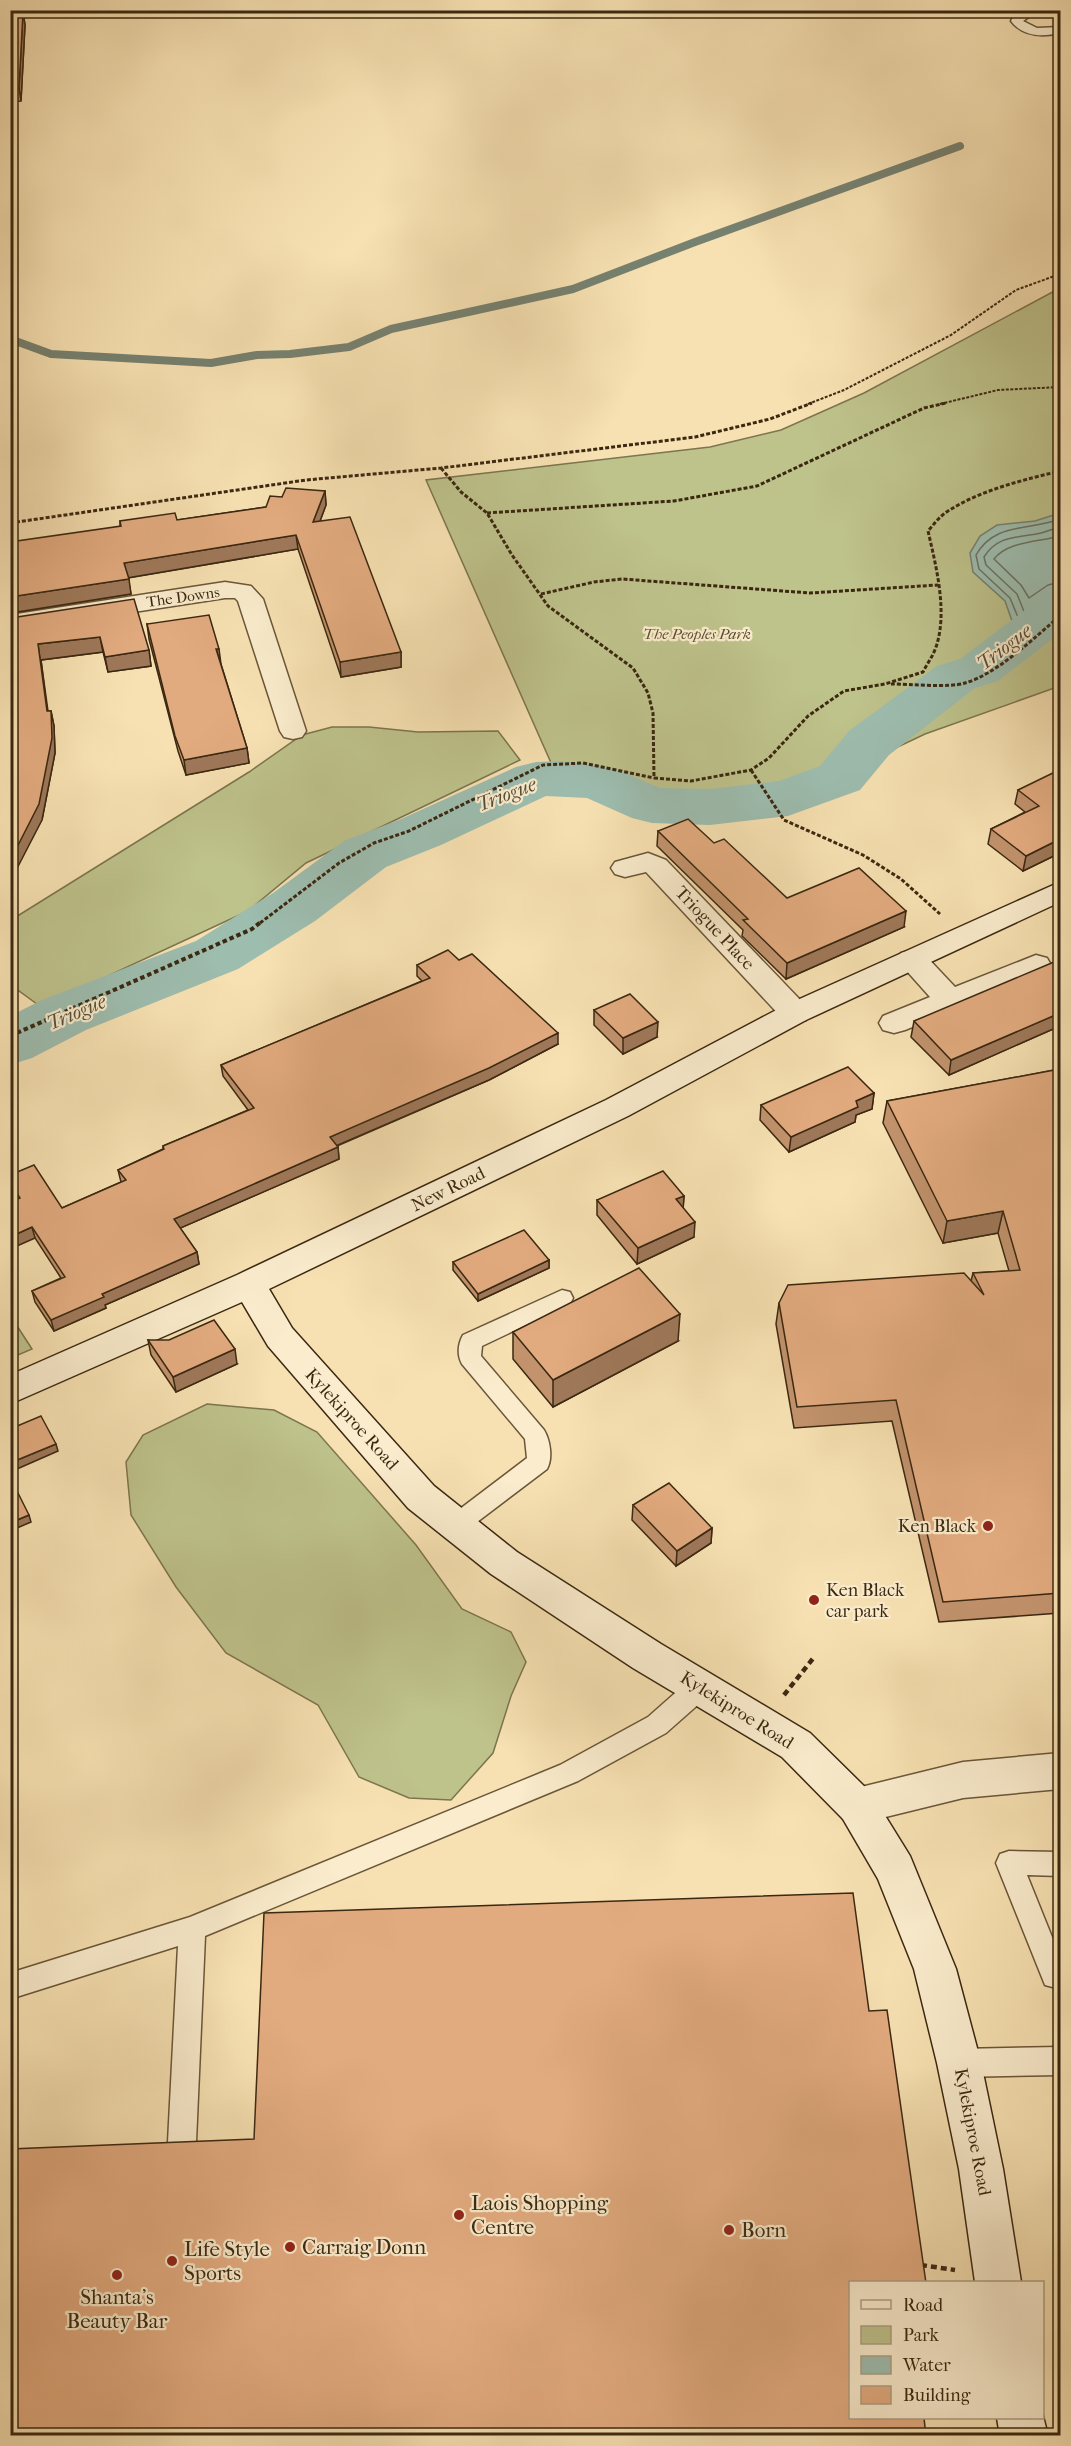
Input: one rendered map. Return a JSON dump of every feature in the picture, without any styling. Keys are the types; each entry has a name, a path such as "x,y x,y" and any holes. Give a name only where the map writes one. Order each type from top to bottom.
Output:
{"street":[{"name":"The Downs","path":"10,623 225,590 242,591 250,599 293,731"},
{"name":"Triogue Place","path":"625,868 648,862 656,866 795,1013"},
{"name":"New Road","path":"10,1390 249,1284 617,1108 795,1013 1058,895"},
{"path":"912,960 950,1000"},
{"path":"894,1023 1036,964"},
{"name":"Kylekiproe Road","path":"249,1284 280,1337 421,1497 504,1563 647,1656 796,1746 857,1806 895,1869 935,1969 960,2063 981,2169 998,2281"},
{"path":"857,1806 963,1780 1060,1771"},
{"path":"1021,2419 1024,2436"}],"lane":[{"path":"1060,15 1046,11 1027,11 1017,21 1024,28 1041,32 1060,30"},
{"path":"456,1525 539,1462 536,1436 470,1358 471,1341 562,1298"},
{"path":"10,1986 192,1929 569,1773 657,1725 700,1687"},
{"path":"1060,1863 1009,1863 1055,1976 1060,1976"},
{"path":"182,2142 192,1929"},
{"path":"960,2063 1060,2061"}],"path":[{"path":"10,523 306,480 441,468 695,437 770,419 844,390 951,335 1016,290 1060,274"},
{"path":"487,513 674,501 725,494 757,486 806,465 924,408 998,390 1060,387"},
{"path":"441,468 461,492 487,513 512,555 549,606 563,619 633,668 648,693 653,713 654,778"},
{"path":"10,1036 252,929 339,863 374,843 409,831 543,765 583,763 654,778 691,781 752,770 769,758 808,716 844,691 885,684 923,672 937,645 939,626 938,585 928,531 946,513 1002,487 1060,471"},
{"path":"541,594 594,582 622,579 810,593 938,585"},
{"path":"885,684 931,686 964,684 983,675 1024,647 1060,616"},
{"path":"752,770 784,820 863,855 901,879 966,935"},
{"path":"762,1724 815,1656"}],"green space":[{"name":"The Peoples Park","path":"1060,288 1060,686 925,734 866,762 846,783 791,805 696,821 635,810 563,790 426,480 710,447 781,430 864,393"},
{"path":"332,727 369,727 418,732 498,731 520,760 306,863 248,911 41,1007 11,985 11,920 249,772 302,735"},
{"path":"10,1315 32,1349 11,1358 10,1358"},
{"path":"207,1404 274,1410 317,1432 416,1545 462,1609 511,1632 526,1662 511,1696 493,1753 451,1800 409,1798 359,1777 318,1705 226,1653 176,1587 131,1515 126,1462 143,1435"}],"water":[{"path":"1060,513 1060,603 1019,641 1005,601 973,572 970,553 980,536 997,525 1035,521"}],"building":[{"path":"10,12 23,12 19,88 10,88"},
{"path":"286,488 325,491 313,522 350,517 401,652 340,662 296,535 124,563 129,579 10,597 10,542 121,526 120,521 175,513 177,520 266,507 270,496 282,497"},
{"path":"134,599 149,650 105,657 100,637 38,644 47,711 51,711 52,738 39,804 10,861 10,641 14,641 11,618"},
{"path":"209,615 219,649 216,649 247,748 184,760 175,736 147,624"},
{"path":"1055,772 1060,776 1060,839 1026,856 991,829 1039,806 1018,790"},
{"path":"688,819 714,843 724,839 787,898 859,868 906,911 787,963 743,920 748,919 658,831"},
{"path":"448,950 459,960 472,954 558,1033 489,1068 330,1137 338,1147 174,1219 197,1252 102,1294 104,1297 51,1320 32,1291 65,1277 32,1227 10,1237 10,1203 20,1198 10,1183 10,1175 34,1165 62,1208 126,1180 118,1170 164,1149 163,1146 254,1108 221,1065 430,978 417,965"},
{"path":"1054,962 1060,968 1060,1013 951,1060 914,1021"},
{"path":"630,994 658,1022 623,1038 594,1010"},
{"path":"848,1067 874,1093 856,1101 858,1107 791,1137 761,1105"},
{"path":"1060,1069 1060,1593 943,1602 896,1400 797,1407 779,1303 788,1285 964,1273 984,1295 973,1273 1020,1270 1003,1211 947,1221 887,1101"},
{"path":"663,1171 684,1196 676,1199 695,1222 638,1248 597,1200"},
{"path":"524,1230 549,1260 478,1294 453,1262"},
{"path":"639,1268 680,1314 553,1380 513,1332"},
{"path":"214,1320 235,1349 173,1377 148,1340 169,1340"},
{"path":"41,1416 56,1444 10,1463 10,1429"},
{"path":"10,1477 29,1515 10,1523"},
{"path":"669,1483 712,1528 677,1551 633,1505"},
{"name":"Laois Shopping Centre","path":"853,1893 869,2011 887,2010 926,2281 849,2281 849,2419 924,2419 926,2436 10,2436 10,2149 254,2139 264,1913"}],"waterway":[{"path":"10,339 51,354 211,363 257,355 290,354 349,347 391,329 573,289 695,242 960,146"},
{"name":"Triogue","path":"10,1043 64,1015 217,955 294,907 365,854 421,832 536,779 561,778 598,782 652,805 710,807 788,798 840,778 869,743 956,677 979,670 1043,621 1060,603"}],"place":[{"name":"Ken Black","path":"988,1526"},
{"name":"Ken Black car park","path":"814,1600"},
{"name":"Laois Shopping Centre","path":"459,2215"},
{"name":"Born","path":"729,2230"},
{"name":"Carraig Donn","path":"290,2247"},
{"name":"Life Style Sports","path":"172,2261"},
{"name":"Shanta's Beauty Bar","path":"117,2275"}]}
